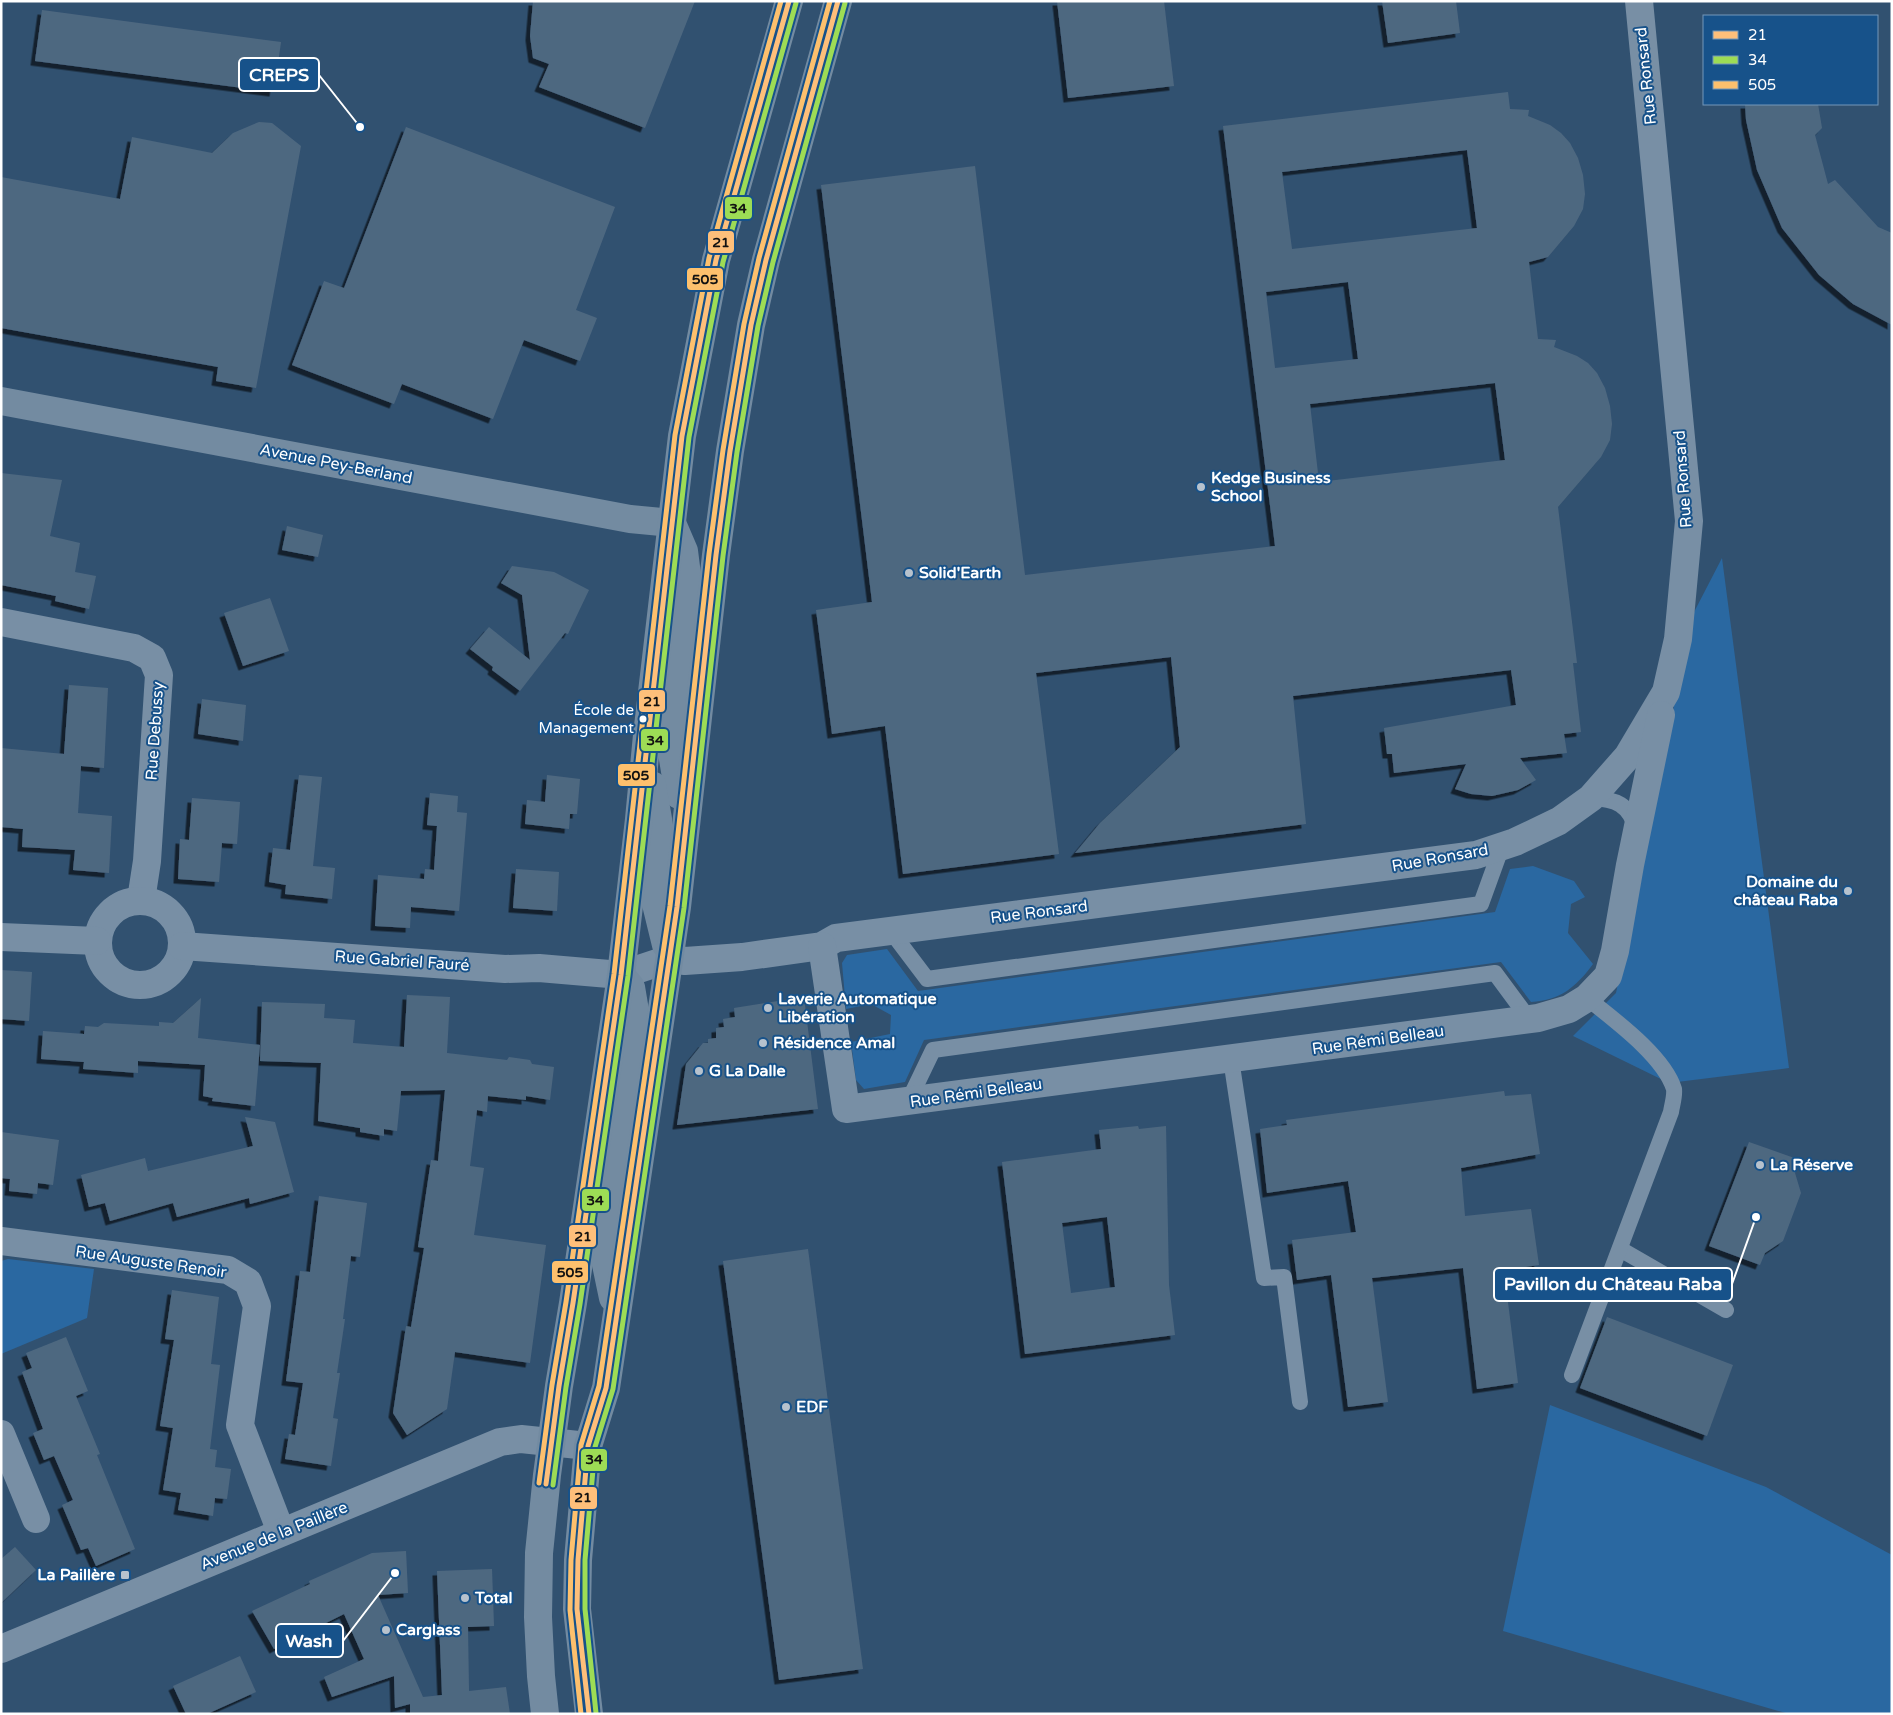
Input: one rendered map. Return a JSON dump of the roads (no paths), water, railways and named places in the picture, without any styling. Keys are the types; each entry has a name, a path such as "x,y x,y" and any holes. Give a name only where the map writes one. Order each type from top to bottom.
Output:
{"main road":[{"path":"545,1714 540,1676 538,1616 539,1553 551,1442 621,975 682,436 716,260 789,1"},
{"path":"589,1714 577,1610 578,1560 588,1446 606,1388 669,959 716,554 730,451 751,325 766,260 838,1"},
{"name":"Avenue Pey-Berland","path":"1,401 630,519 672,523"},
{"path":"672,523 684,550 688,575 670,741 685,828"},
{"path":"646,746 658,819 660,856 656,904 669,959"},
{"path":"617,1317 603,1250 635,1011 631,987 621,975"}],"street":[{"name":"Rue Ronsard","path":"669,959 685,961 713,960 822,946 836,938 890,930 1476,855 1559,822 1591,798 1628,756 1666,692 1678,639 1689,521 1638,1"},
{"name":"Rue Debussy","path":"1,622 134,648 152,658 159,674 147,861 141,900"},
{"name":"Rue Rémi Belleau","path":"822,946 846,1109 1529,1020 1569,1009 1587,998 1608,976 1613,959 1636,830 1666,692"},
{"path":"141,900 154,902 166,909 176,919 181,932 182,946 179,960 170,972 158,981 145,985 130,984 116,978 106,969 99,956 97,942 99,928 116,907 128,902 141,900"},
{"path":"1,937 97,942"},
{"name":"Rue Gabriel Fauré","path":"182,946 505,969 554,969 621,975"},
{"path":"621,975 669,959"},
{"name":"Rue Auguste Renoir","path":"1,1241 228,1270 248,1282 257,1306 240,1425 281,1532"},
{"path":"1,1434 36,1519"},
{"name":"Avenue de la Paillère","path":"1,1650 500,1442 521,1439 588,1446"}],"lane":[{"path":"1591,798 1606,799 1619,803 1628,811 1636,830"},
{"path":"890,930 927,979 1452,908 1481,904 1502,846"},
{"path":"908,1102 933,1050 1486,974 1496,973 1529,1020"},
{"path":"1572,1375 1671,1112 1674,1091 1666,1074 1638,1040 1587,998"},
{"path":"1231,1059 1264,1278 1284,1277 1300,1402"},
{"path":"1620,1249 1726,1310"}],"place":[{"name":"CREPS","path":"360,127"},
{"name":"Kedge Business School","path":"1201,487"},
{"name":"Solid'Earth","path":"909,573"},
{"name":"École de Management","path":"643,719"},
{"name":"Domaine du château Raba","path":"1848,891"},
{"name":"Laverie Automatique Libération","path":"768,1008"},
{"name":"Résidence Amal","path":"763,1043"},
{"name":"G La Dalle","path":"699,1071"},
{"name":"La Réserve","path":"1760,1165"},
{"name":"Pavillon du Château Raba","path":"1756,1217"},
{"name":"EDF","path":"786,1407"},
{"name":"Wash","path":"395,1573"},
{"name":"La Paillère","path":"125,1575"},
{"name":"Total","path":"465,1598"},
{"name":"Carglass","path":"386,1630"}]}
